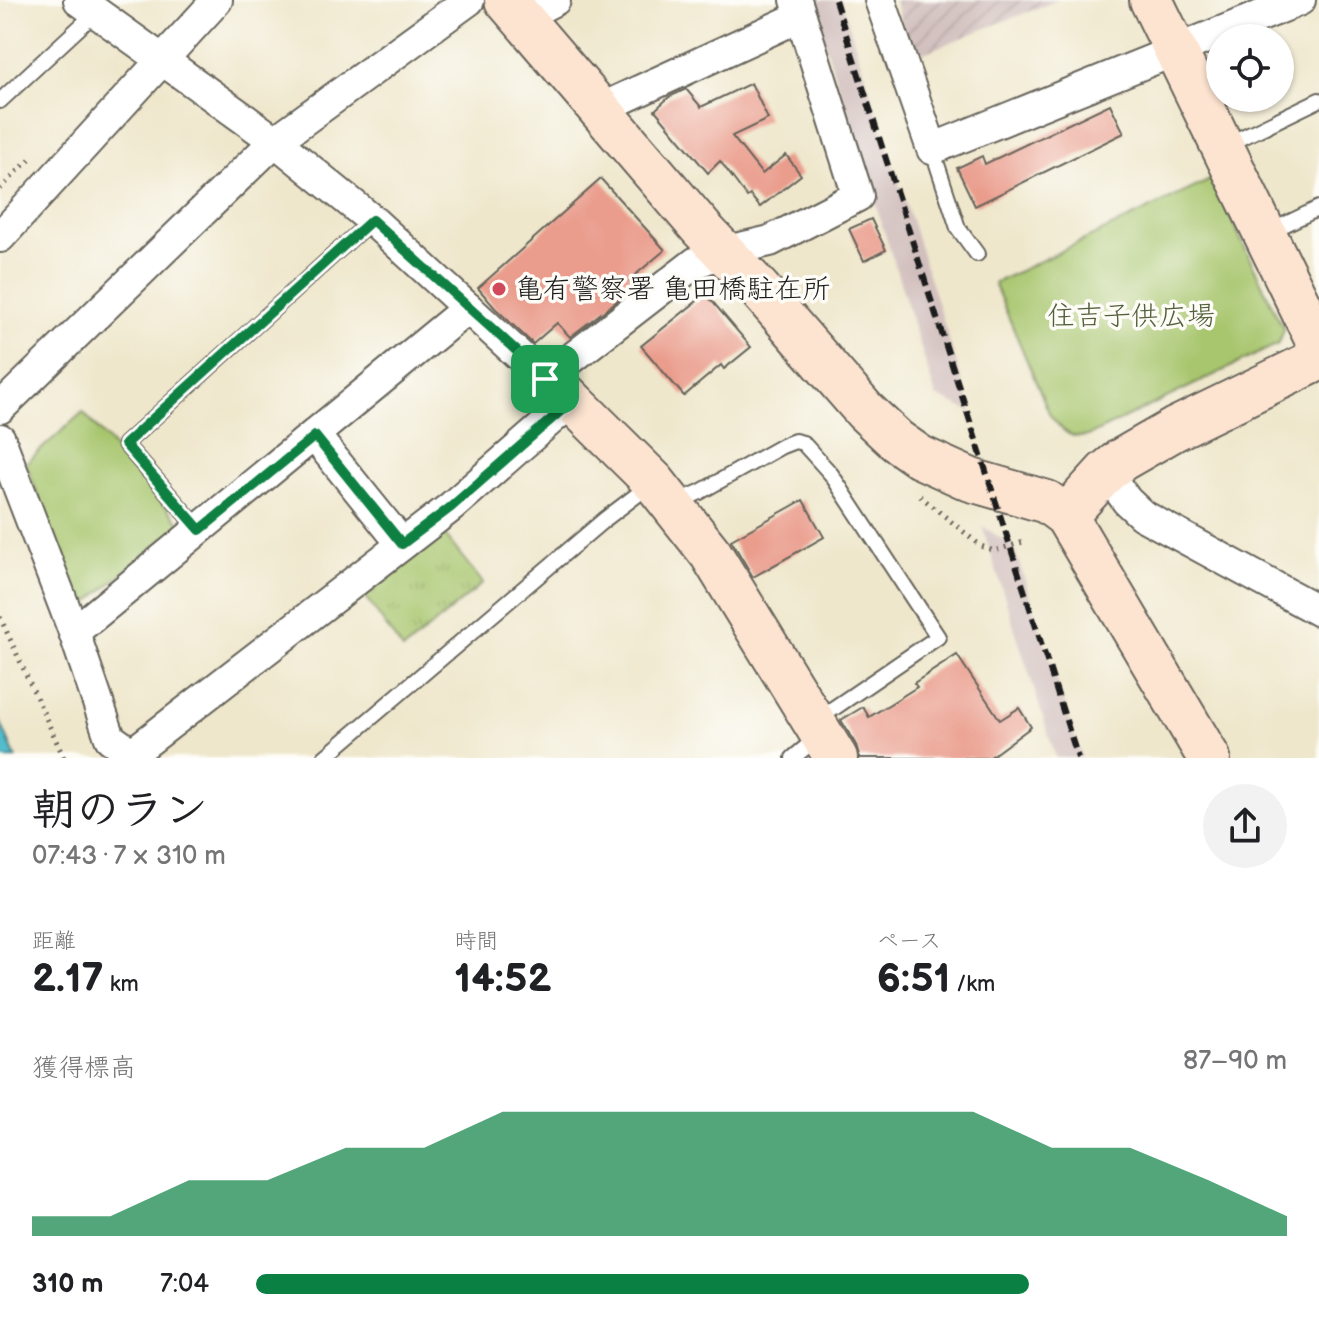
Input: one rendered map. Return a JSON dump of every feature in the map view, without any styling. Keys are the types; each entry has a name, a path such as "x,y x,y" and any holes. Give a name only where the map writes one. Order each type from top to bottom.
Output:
{"street":[{"path":"0,237 217,0"},
{"path":"0,408 275,141 469,0"},
{"path":"880,0 932,149 1300,0"},
{"path":"1151,0 1319,345"},
{"path":"87,6 275,141 372,220 559,390 663,493 711,554 816,743"},
{"path":"528,6 600,109 722,252 759,289 865,411 897,441 920,457 971,480 1047,502 1066,516 1209,758"},
{"path":"0,439 74,632 110,738 127,750 135,751 451,507 559,390 695,263 722,252 770,241 858,196 798,8 600,109"},
{"path":"74,632 468,308"},
{"path":"1066,516 1106,472 1175,429 1319,359"},
{"path":"315,436 402,544"},
{"path":"1106,472 1127,501 1142,515 1319,611"}],"lane":[{"path":"0,101 87,6"},
{"path":"1222,147 1319,100"},
{"path":"932,149 958,228 977,254"},
{"path":"1265,234 1319,208"},
{"path":"200,530 125,444 372,220"},
{"path":"324,758 604,520 663,493 700,492 795,441 803,443 831,474 938,637 816,743"}],"path":[{"path":"0,617 64,758"}],"shaded area":[{"path":"811,0 841,0 972,412 936,396"},
{"path":"894,0 1058,0 913,57"},
{"path":"982,526 1014,547 1082,758 1056,758"}],"green space":[{"name":"住吉子供広場","path":"1212,179 1284,330 1278,344 1088,436 1066,432 1050,415 994,283"},
{"path":"83,412 181,524 83,607 78,604 26,463"},
{"path":"444,534 483,583 403,650 364,595"}],"water":[{"path":"0,721 16,758 0,758"}],"building":[{"path":"751,83 768,119 732,136 762,174 786,155 801,175 760,207 750,195 747,197 720,161 708,173 655,110 669,97 686,89 701,107"},
{"path":"1110,104 1124,133 975,206 957,168 982,156 985,164"},
{"path":"601,179 665,250 634,276 630,282 635,287 570,337 557,323 533,344 478,288"},
{"path":"871,219 886,250 864,261 849,229"},
{"path":"706,294 751,347 724,369 721,365 684,396 641,346"},
{"path":"803,500 824,537 753,577 731,540"},
{"path":"957,655 1000,720 1019,708 1031,727 989,758 860,758 841,720 863,707 869,717 917,687 914,683"}],"railway":[{"path":"835,0 1078,758"}],"place":[{"name":"亀有警察署 亀田橋駐在所","path":"499,289"}],"route":[{"path":"372,220 545,379 572,401 451,507 402,544 315,436 200,530 125,444 372,220"}]}
